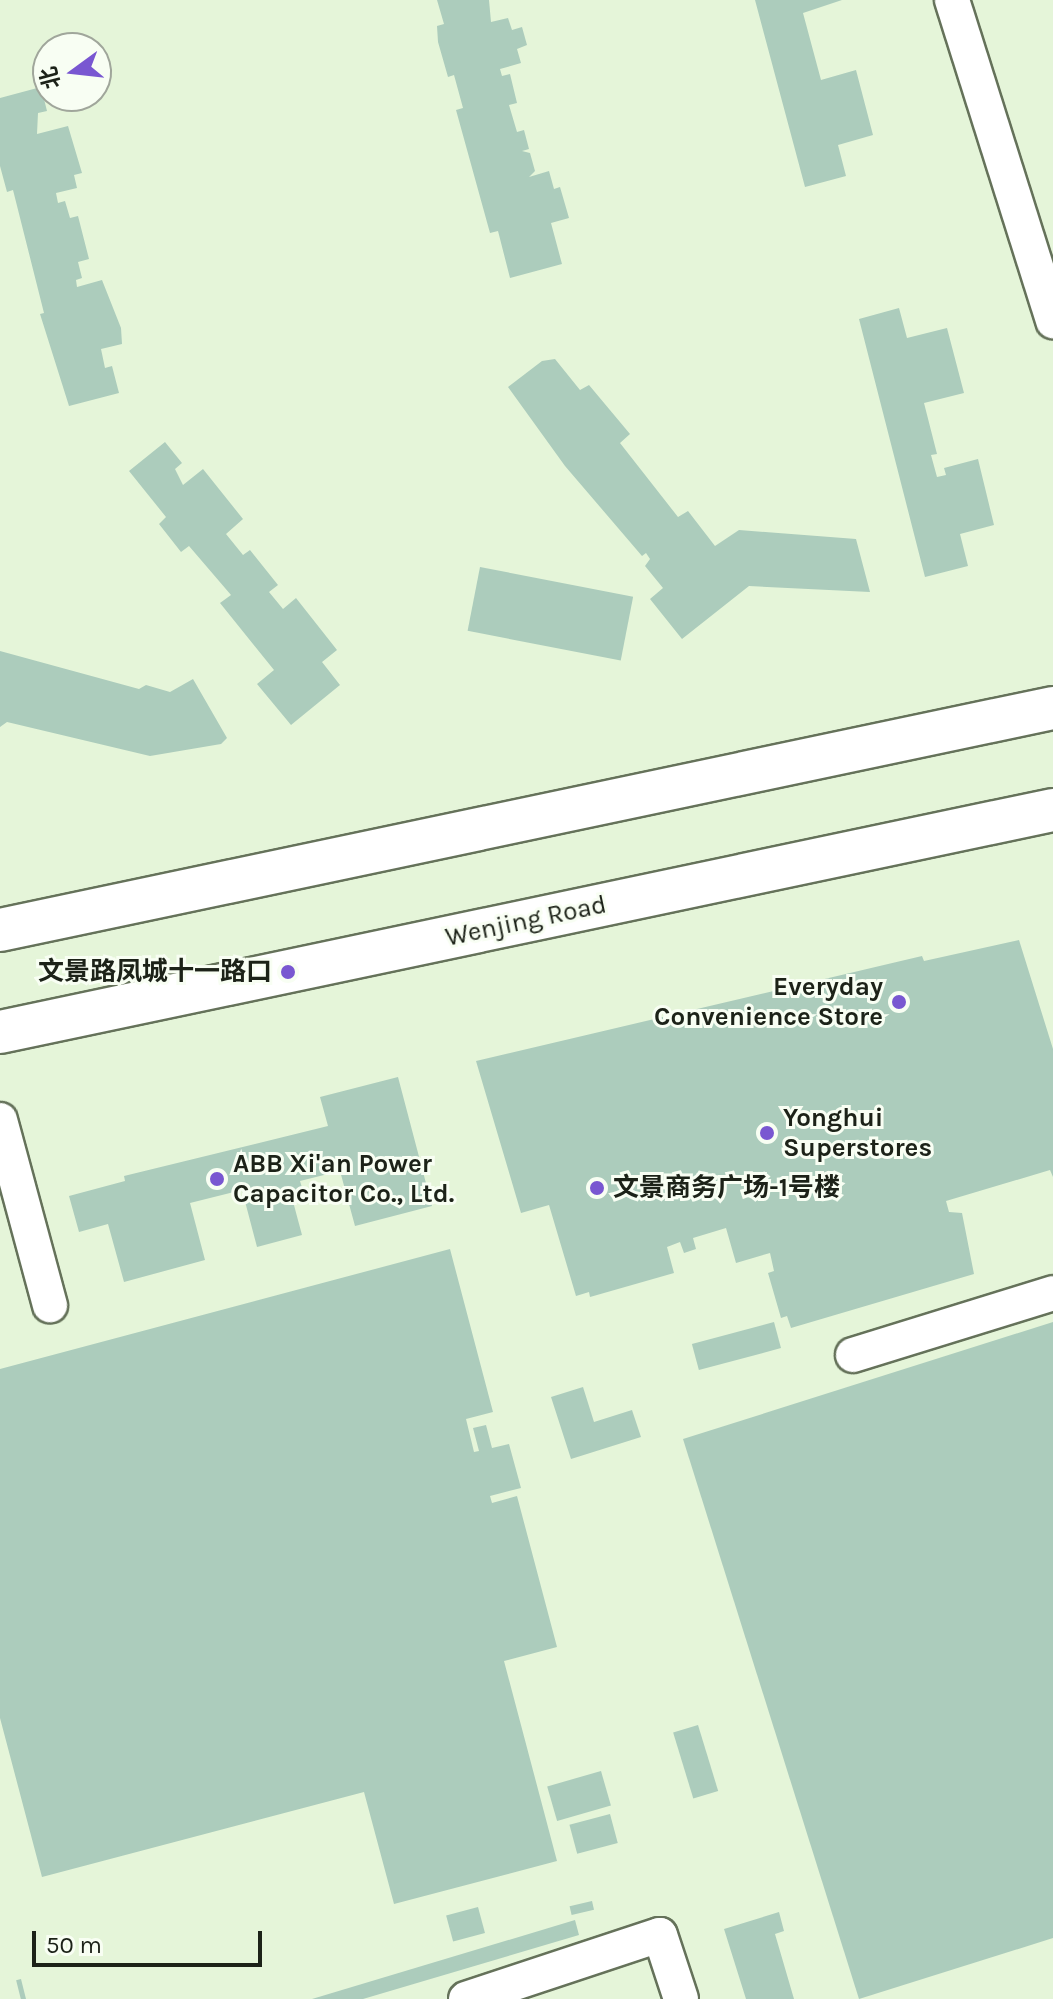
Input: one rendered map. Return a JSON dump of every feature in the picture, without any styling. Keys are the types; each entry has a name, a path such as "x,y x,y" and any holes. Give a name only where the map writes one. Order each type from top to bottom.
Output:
{"main road":[{"path":"0,930 1053,708"},
{"name":"Wenjing Road","path":"0,1032 1053,810"}],"street":[{"path":"952,0 1053,321"},
{"path":"0,1120 50,1305"},
{"path":"853,1355 1053,1293"},
{"path":"466,1999 660,1935 681,1999"}],"building":[{"path":"437,0 489,0 491,22 508,18 512,30 522,27 527,45 517,49 521,63 500,69 502,76 510,74 517,103 509,105 517,132 524,130 529,149 522,151 530,153 535,171 529,177 549,171 554,189 560,187 569,218 551,223 562,264 510,278 498,231 490,233 456,110 463,108 454,75 448,77 438,42 437,26 444,24"},
{"path":"755,0 842,0 803,13 821,80 856,70 873,135 838,145 846,176 805,187"},
{"path":"32,89 32,112 42,112 38,113 37,134 68,126 82,173 74,175 77,188 56,193 58,203 65,201 70,218 78,216 89,259 78,262 82,278 76,280 77,287 102,280 121,328 122,344 101,349 105,368 112,366 119,393 69,406 40,314 44,313 13,190 7,192 0,166 0,98"},
{"path":"899,308 907,338 947,328 964,393 924,403 937,454 931,455 937,477 946,475 944,468 978,459 994,525 960,534 968,566 925,577 859,319"},
{"path":"555,359 580,390 589,385 630,434 620,443 678,517 688,511 715,546 739,530 856,539 870,592 749,586 682,639 650,599 663,588 645,566 650,559 646,553 642,556 565,466 508,387 542,361"},
{"path":"165,442 182,463 175,469 183,485 203,469 243,519 226,534 243,555 250,550 278,585 269,592 283,609 296,598 337,650 322,662 340,685 291,725 257,684 274,670 220,603 231,595 189,546 181,552 159,524 166,517 129,471"},
{"path":"480,567 633,597 621,661 468,631"},
{"path":"0,651 139,689 146,685 170,692 193,679 227,738 221,744 150,756 7,722 0,727"},
{"path":"1019,940 1053,1049 1053,1177 1050,1170 946,1201 949,1212 962,1213 974,1274 791,1328 787,1316 781,1318 768,1273 774,1271 770,1253 736,1263 726,1228 693,1238 696,1249 684,1253 680,1242 667,1247 674,1273 590,1297 589,1292 576,1296 549,1205 521,1213 476,1061 922,956 924,961"},
{"name":"ABB Xi'an Power Capacitor Co., Ltd.","path":"398,1077 432,1206 355,1226 340,1171 300,1181 303,1191 291,1194 302,1235 257,1247 242,1190 190,1203 205,1260 124,1282 108,1224 79,1232 69,1196 125,1181 124,1176 328,1126 320,1097"},
{"path":"450,1249 493,1412 466,1419 474,1452 479,1451 473,1428 486,1425 492,1448 509,1444 521,1488 490,1496 492,1503 517,1496 557,1647 504,1661 557,1861 394,1904 364,1792 42,1877 0,1718 0,1369"},
{"path":"774,1322 781,1348 699,1370 692,1344"},
{"path":"1053,1322 1053,1938 859,1999 683,1439"},
{"path":"583,1387 594,1422 632,1410 641,1437 571,1459 551,1397"},
{"path":"698,1725 718,1791 693,1799 673,1733"},
{"path":"601,1771 611,1806 557,1821 547,1786"},
{"path":"610,1814 618,1843 577,1854 569,1825"},
{"path":"592,1901 594,1910 572,1915 570,1906"},
{"path":"478,1907 485,1933 453,1942 446,1916"},
{"path":"779,1912 784,1931 775,1934 794,1999 746,1999 724,1929"},
{"path":"575,1920 579,1935 363,1999 312,1999"},
{"path":"21,1979 26,1999 21,1999 16,1980"}],"place":[{"name":"文景路凤城十一路口","path":"288,972"},
{"name":"Everyday Convenience Store","path":"899,1002"},
{"name":"Yonghui Superstores","path":"767,1133"},
{"name":"ABB Xi'an Power Capacitor Co., Ltd.","path":"217,1179"},
{"name":"文景商务广场-1号楼","path":"597,1188"}]}
